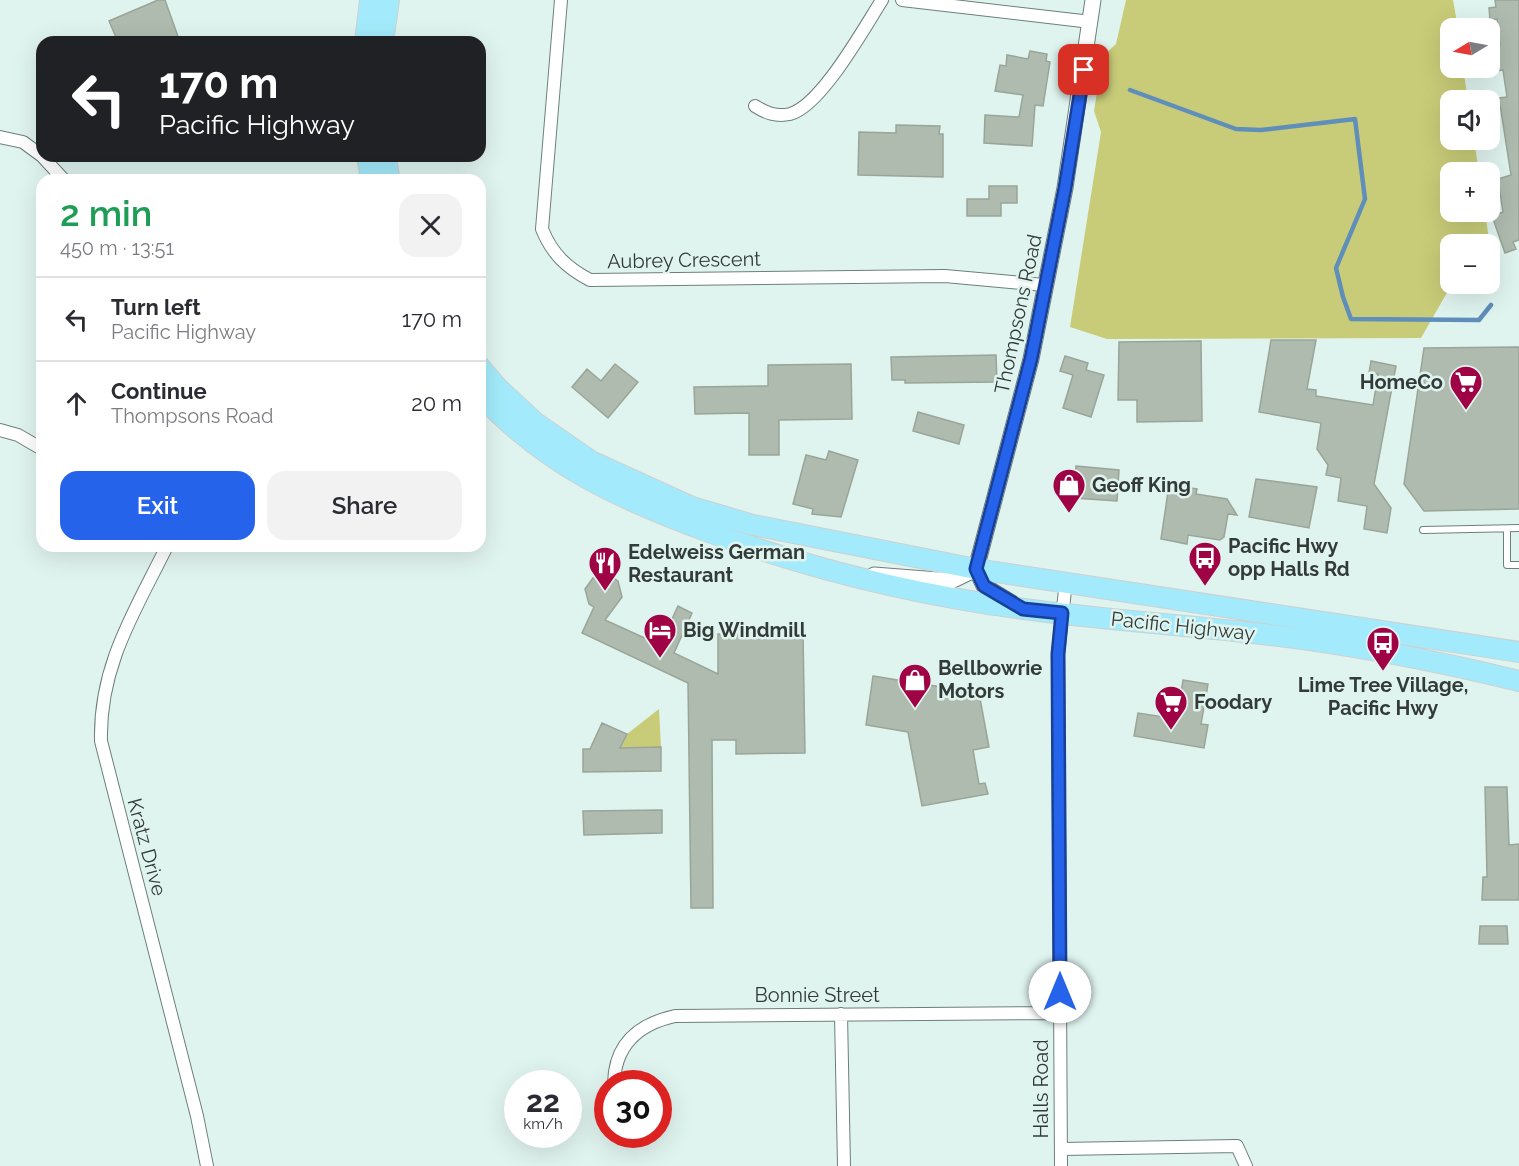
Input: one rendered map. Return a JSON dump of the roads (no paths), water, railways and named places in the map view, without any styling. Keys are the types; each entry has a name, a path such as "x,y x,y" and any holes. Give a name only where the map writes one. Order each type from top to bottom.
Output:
{"highway":[{"path":"366,36 370,0"},
{"path":"384,36 389,0"},
{"name":"Pacific Highway","path":"486,373 536,423 583,456 623,477 692,507 788,533 976,569 1519,652"},
{"name":"Pacific Highway","path":"486,401 543,451 588,481 643,507 731,541 847,575 965,600 1023,609 1262,634 1352,647 1453,665 1519,681"}],"street":[{"name":"Aubrey Crescent","path":"561,0 542,229 549,247 575,272 590,280 945,276 1044,285"},
{"path":"755,106 767,113 780,115 792,113 804,106 819,93 882,0"},
{"path":"902,0 1091,22"},
{"name":"Thompsons Road","path":"976,569 1031,359 1044,285 1051,264 1065,188 1093,0"},
{"path":"0,137 23,142 36,152"},
{"path":"48,162 58,174"},
{"path":"0,430 18,435 36,445"},
{"name":"Kratz Drive","path":"164,552 114,655 100,713 101,741 197,1116 207,1166"},
{"path":"976,569 984,586 1023,609"},
{"name":"Pacific Highway","path":"847,575 872,574 951,581 976,569"},
{"name":"Halls Road","path":"1061,1166 1058,654 1066,581"},
{"name":"Bonnie Street","path":"614,1070 623,1045 632,1035 657,1020 693,1014 1060,1013"},
{"path":"841,1014 844,1166"},
{"path":"1061,1149 1237,1146 1246,1166"}],"lane":[{"path":"1423,530 1519,528"},
{"path":"1507,529 1507,565 1519,565"}],"waterway":[{"path":"1130,90 1236,129 1261,130 1355,119 1365,199 1336,268 1351,319 1479,320 1491,305"}],"place":[{"name":"HomeCo","path":"1466,411"},
{"name":"Geoff King","path":"1069,514"},
{"name":"Pacific Hwy opp Halls Rd","path":"1205,587"},
{"name":"Edelweiss German Restaurant","path":"605,592"},
{"name":"Big Windmill","path":"660,659"},
{"name":"Lime Tree Village, Pacific Hwy","path":"1383,672"},
{"name":"Bellbowrie Motors","path":"915,709"},
{"name":"Foodary","path":"1171,731"}]}
